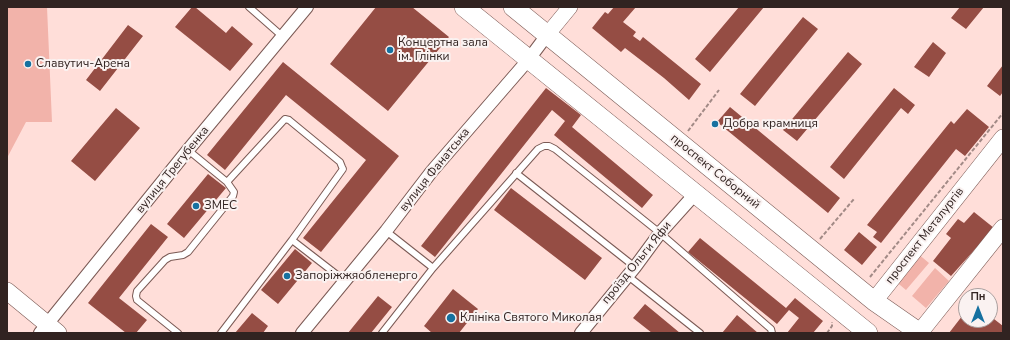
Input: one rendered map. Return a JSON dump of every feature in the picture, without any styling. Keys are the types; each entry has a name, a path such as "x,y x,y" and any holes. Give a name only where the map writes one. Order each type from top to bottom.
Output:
{"main road":[{"path":"464,7 695,194 857,330"},
{"name":"проспект Соборний","path":"513,7 874,301 920,333"},
{"name":"проспект Металургів","path":"857,330 874,301 1001,140"},
{"path":"920,333 1003,228"},
{"path":"7,291 48,330"}],"street":[{"name":"вулиця Трегубенка","path":"48,330 188,150 307,7"},
{"name":"вулиця Фанатська","path":"302,333 386,231 432,171 529,59 570,7"},
{"name":"проїзд Ольги Яфи","path":"581,333 660,233 695,194"}],"lane":[{"path":"249,7 282,36"},
{"path":"221,333 343,170 340,162 289,120 285,119 227,182"},
{"path":"977,181 991,163 1001,140"},
{"path":"382,333 434,268 516,173 538,149 544,146 549,146 555,149 660,233 771,329 772,333"},
{"path":"178,333 137,300 137,291 170,256 183,255 188,252 233,196 234,192 227,182 188,150"},
{"path":"516,173 631,271 700,333"},
{"path":"386,231 434,268"},
{"path":"912,252 931,239"},
{"path":"292,240 344,281"}],"path":[{"path":"679,143 719,90"},
{"path":"868,279 1003,113"},
{"path":"811,250 854,199"}],"shaded area":[{"name":"Славутич-Арена","path":"7,7 47,7 52,122 26,122 7,158"},
{"path":"917,253 929,263 906,290 894,280"},
{"path":"935,268 949,281 926,308 912,296"}],"building":[{"path":"192,7 195,7 226,33 232,26 253,44 230,71 175,27"},
{"name":"Концертна зала ім. Глінки","path":"376,7 412,7 449,37 388,111 330,64"},
{"path":"614,7 636,7 623,22 636,32 633,36 640,41 643,37 701,84 689,100 664,78 625,48 621,52 592,28 605,12 608,14"},
{"path":"739,7 764,7 710,72 695,59"},
{"path":"960,7 984,7 966,29 951,18"},
{"path":"803,17 818,29 755,106 740,94"},
{"path":"128,25 143,36 100,91 86,80"},
{"path":"933,42 946,53 929,77 914,67"},
{"path":"848,52 862,64 797,141 783,130"},
{"path":"283,62 399,156 321,252 303,238 366,160 286,95 225,170 207,155"},
{"path":"1003,65 1003,92 1000,96 987,86"},
{"path":"546,88 581,115 572,127 653,195 642,208 554,135 565,121 552,110 435,257 421,246"},
{"path":"894,88 915,105 908,114 901,108 844,179 830,167"},
{"path":"730,107 840,198 828,213 717,122"},
{"path":"116,108 140,128 95,181 71,161"},
{"path":"967,109 989,127 965,156 956,149 881,243 873,237 877,232 867,225 951,121 954,124"},
{"name":"ЗМЕС","path":"208,174 226,188 184,238 167,224"},
{"path":"511,188 602,258 585,280 494,210"},
{"path":"974,212 994,228 951,276 933,261 951,238 946,234 958,219 964,223"},
{"path":"151,224 168,237 119,298 147,320 136,333 126,333 88,303"},
{"path":"859,232 877,247 862,265 844,250"},
{"path":"700,238 786,308 795,298 823,321 813,333 787,333 799,318 789,310 777,324 688,252"},
{"name":"Запоріжжяобленерго","path":"295,249 312,263 278,304 261,290"},
{"name":"Клініка Святого Миколая","path":"453,289 478,309 459,333 432,333 424,326"},
{"path":"378,296 392,307 371,333 348,333"},
{"path":"645,304 680,333 652,333 633,318"},
{"path":"252,313 268,326 263,333 235,333"},
{"path":"737,315 758,333 722,333"},
{"path":"958,321 958,328 998,328 998,322 1003,326 1003,333 949,333"}],"place":[{"name":"Концертна зала ім. Глінки","path":"390,50"},
{"name":"Славутич-Арена","path":"28,64"},
{"name":"Добра крамниця","path":"715,124"},
{"name":"ЗМЕС","path":"196,206"},
{"name":"Запоріжжяобленерго","path":"287,276"},
{"name":"Клініка Святого Миколая","path":"451,318"}]}
